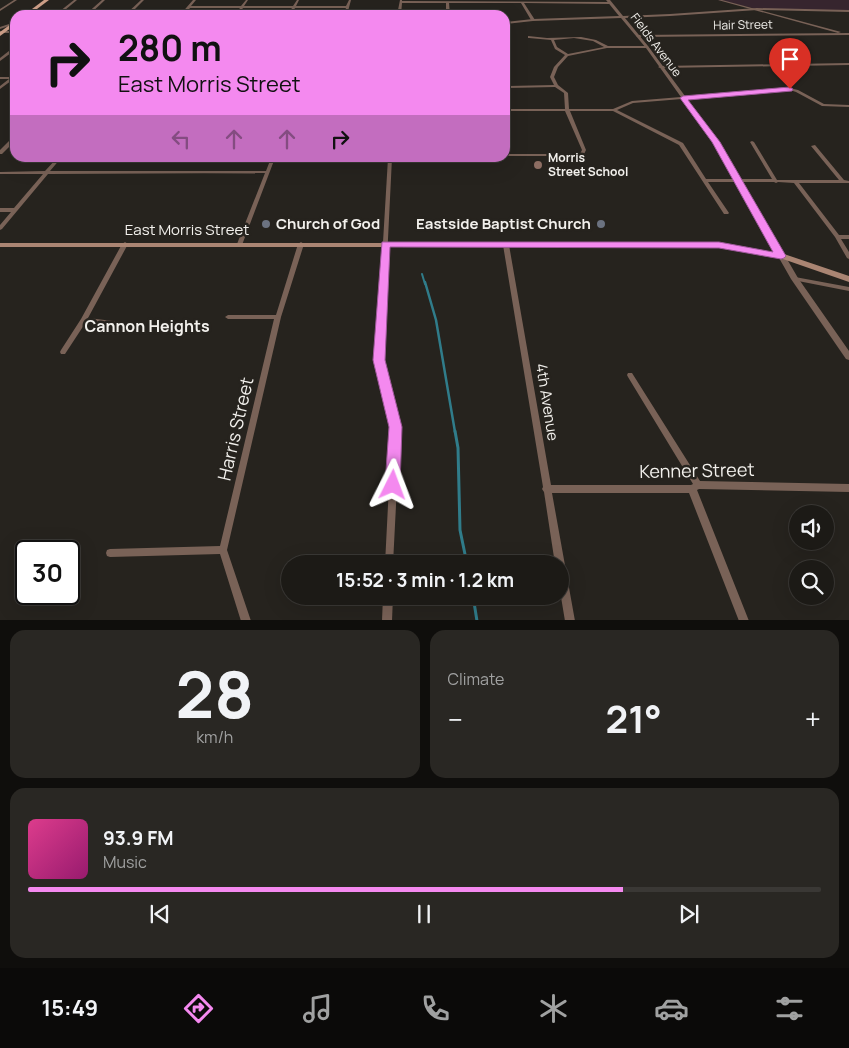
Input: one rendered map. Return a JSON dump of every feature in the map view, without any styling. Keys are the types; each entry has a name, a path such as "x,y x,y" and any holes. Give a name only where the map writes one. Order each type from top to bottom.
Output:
{"main road":[{"path":"33,10 47,0"},
{"name":"East Morris Street","path":"0,245 719,245 781,256 849,279"}],"street":[{"path":"0,10 16,0"},
{"path":"63,10 76,0"},
{"path":"93,10 104,0"},
{"path":"132,10 143,0"},
{"path":"186,10 195,0"},
{"path":"240,10 248,0"},
{"path":"292,10 298,0"},
{"path":"346,10 350,0"},
{"path":"719,0 848,34"},
{"path":"401,1 609,1"},
{"name":"Fields Avenue","path":"609,1 638,36 716,142 795,279 849,357"},
{"path":"447,2 448,10"},
{"path":"522,2 533,20"},
{"path":"189,7 347,7"},
{"path":"510,22 757,9 849,11"},
{"name":"Hair Street","path":"638,36 848,34"},
{"path":"528,37 552,39 583,38 595,40 607,47"},
{"path":"552,39 556,48 567,55"},
{"path":"510,155 582,155 584,150 567,110 566,93 556,86 552,77 556,67 567,55 607,47 646,47"},
{"path":"0,60 10,52"},
{"path":"660,67 849,64"},
{"path":"0,88 10,80"},
{"path":"510,87 556,86"},
{"path":"510,110 614,110 632,102 790,89 823,105 849,106"},
{"path":"614,110 681,144 726,213"},
{"path":"752,142 776,182"},
{"path":"0,153 10,143"},
{"path":"813,146 846,182"},
{"path":"0,228 56,162"},
{"path":"240,244 272,162"},
{"path":"390,162 379,360 396,427 390,555"},
{"path":"0,172 268,172"},
{"path":"704,180 846,182"},
{"path":"796,182 837,237 849,257"},
{"path":"0,210 15,210"},
{"path":"837,237 849,237"},
{"path":"63,352 84,320 124,244"},
{"name":"Harris Street","path":"223,550 278,317 301,244"},
{"name":"4th Avenue","path":"506,245 558,555"},
{"path":"795,279 849,289"},
{"path":"228,317 278,317"},
{"path":"84,320 121,324"},
{"path":"630,375 695,487 744,620"},
{"name":"Kenner Street","path":"546,489 695,487 849,488"},
{"path":"110,553 223,550 246,620"},
{"path":"387,620 388,605"},
{"name":"4th Avenue","path":"567,605 570,620"}],"shaded area":[{"path":"718,0 849,0 849,11 757,9"}],"waterway":[{"path":"422,274 425,284"},
{"path":"425,282 436,320 455,432"},
{"path":"455,431 458,448 460,530 465,555"},
{"path":"474,605 477,620"}],"place":[{"name":"Morris Street School","path":"538,165"},
{"name":"Church of God","path":"266,224"},
{"name":"Eastside Baptist Church","path":"601,224"}],"district":[{"name":"Cannon Heights","path":"147,326"}],"route":[{"path":"393,485 396,427 379,360 385,244 719,245 739,247 781,256 716,142 683,98 790,89"}]}
